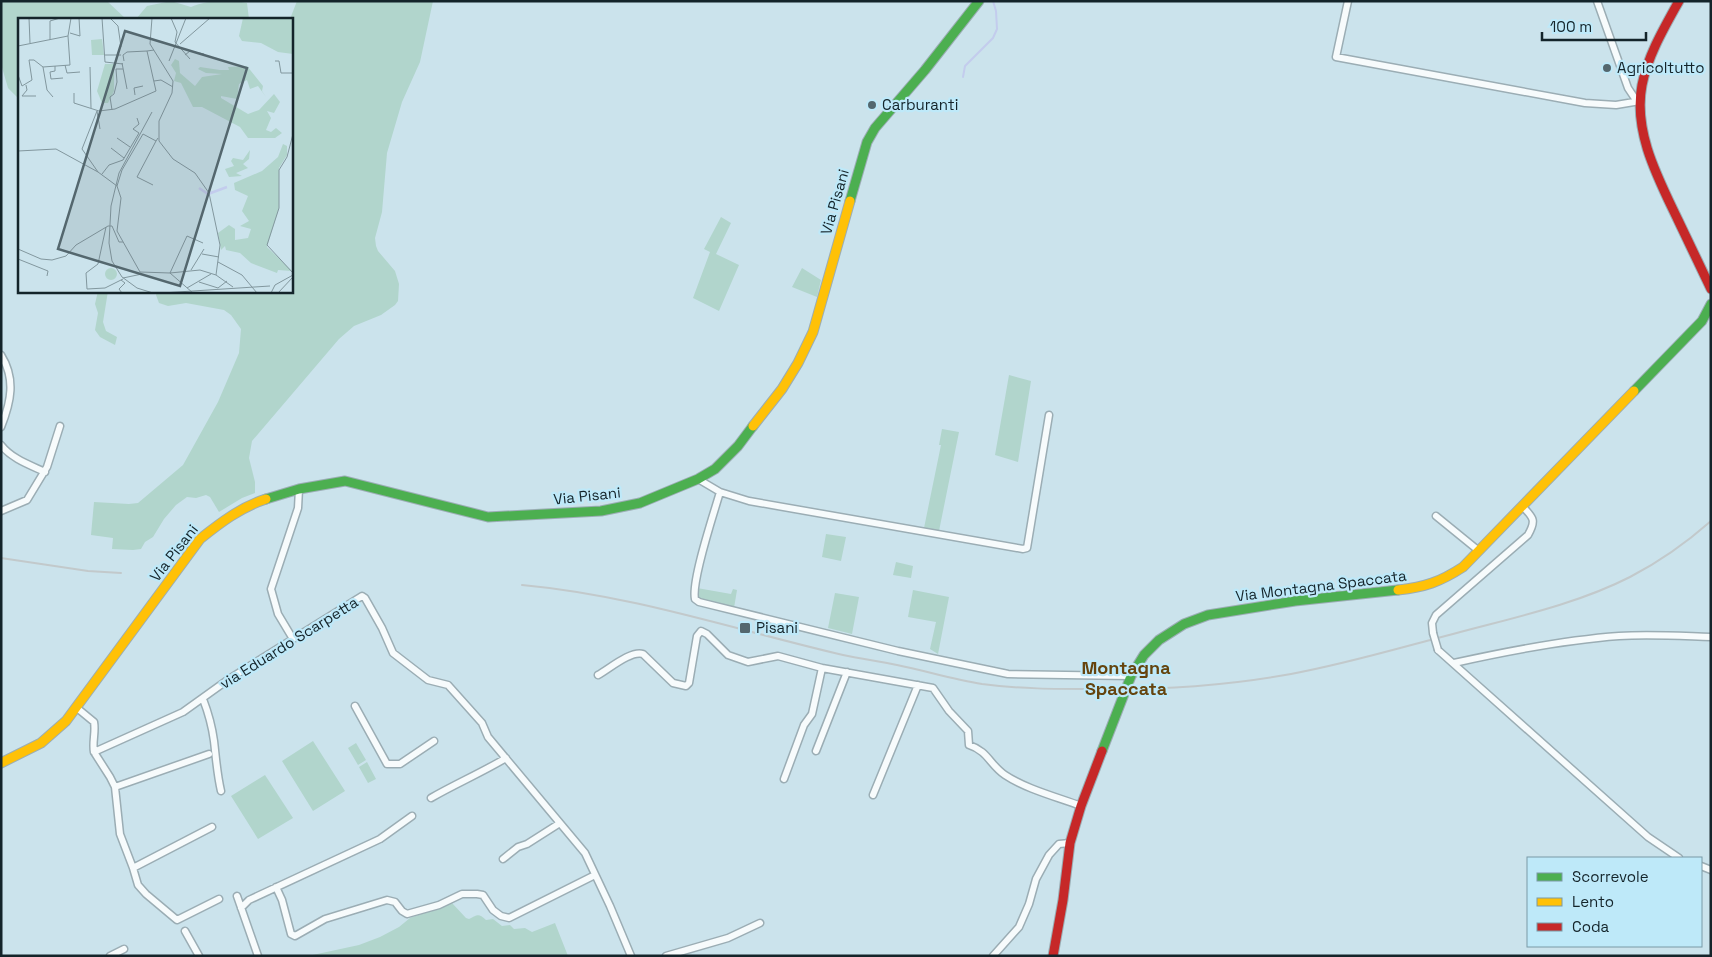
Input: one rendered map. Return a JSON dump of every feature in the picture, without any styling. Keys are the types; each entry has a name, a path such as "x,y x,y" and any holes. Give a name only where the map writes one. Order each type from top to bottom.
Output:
{"street":[{"name":"Via Pisani","path":"1,763 28,750 53,734 77,708 200,539 223,520 256,502 299,489 345,481 488,517 601,511 640,503 698,479 715,469 738,446 782,389 798,363 813,332 867,142 876,128 979,1"},
{"path":"1348,1 1336,57 1585,103 1616,105 1640,100"},
{"path":"1597,1 1628,88 1634,97 1640,100"},
{"path":"1679,1 1653,51 1644,78 1640,100 1642,128 1662,186 1711,289"},
{"name":"Via Montagna Spaccata","path":"1053,956 1063,900 1070,843 1081,806 1131,676 1144,655 1159,640 1184,624 1208,615 1296,601 1417,588 1433,584 1455,573 1702,321 1711,304"},
{"path":"1,355 5,360 11,382 11,400 1,427"},
{"path":"698,479 720,492 749,501 1027,548 1049,415"},
{"path":"1,511 27,500 49,464 60,426"},
{"path":"1,445 6,451 45,472"},
{"path":"293,638 278,614 271,589 298,508 299,489"},
{"path":"720,492 695,590 695,599 699,602 915,654 1008,674 1131,676"},
{"path":"1522,506 1530,514 1534,521 1534,526 1528,535 1436,615 1432,623 1438,650 1648,836 1679,857"},
{"path":"1436,516 1479,550"},
{"name":"via Eduardo Scarpetta","path":"94,752 183,712 229,679 362,596 382,628 393,653 428,680 448,686 482,722 488,737 526,785 585,853 631,956"},
{"path":"598,676 638,653 643,654 673,683 686,686 689,683 696,636 701,631 707,634 728,655 748,662 778,656 822,668 918,684 932,688 948,711 964,725 968,731 970,745 986,755 1000,772 1012,779 1081,806"},
{"path":"1454,663 1519,649 1618,636 1660,635 1711,638"},
{"path":"784,779 804,725 812,714 822,668"},
{"path":"816,751 847,672"},
{"path":"873,796 918,684"},
{"path":"203,699 214,740 221,791"},
{"path":"355,706 387,764 400,764 434,741"},
{"path":"77,708 94,722 94,752 115,787 120,834 138,885 176,920 219,899"},
{"path":"115,787 209,754"},
{"path":"431,798 457,782 487,769 506,758"},
{"path":"241,908 249,900 380,838 412,816"},
{"path":"503,859 518,847 527,844 560,823"},
{"path":"133,868 212,827"},
{"path":"993,956 1018,927 1029,904 1036,879 1049,855 1059,844 1070,843"},
{"path":"276,887 282,900 291,934 295,936 325,919 387,900 395,902 407,914 439,905 462,894 477,894 482,895 493,910 501,916 509,918 595,875"},
{"path":"238,896 258,956"},
{"path":"666,956 728,938 760,923"},
{"path":"185,930 199,956"},
{"path":"110,956 124,949"}],"green space":[{"path":"1,1 107,1 125,18 18,18 18,98 8,88 1,64"},
{"path":"171,1 191,7 218,1 233,1 247,3 249,18 137,18 147,6"},
{"path":"297,1 433,1 420,62 402,102 387,153 382,212 375,238 378,251 395,271 399,284 398,301 381,315 354,326 339,339 252,441 249,458 255,482 255,493 242,498 219,512 210,497 206,495 196,498 187,497 176,505 164,519 153,537 145,542 141,549 112,549 113,538 91,535 94,502 138,503 183,465 218,402 239,353 241,329 231,315 224,310 186,303 168,306 159,303 157,292 292,292 292,18 290,18"},
{"path":"721,217 731,223 716,254 739,265 719,311 693,298 710,252 704,249"},
{"path":"802,268 821,280 817,297 792,287"},
{"path":"98,292 108,292 103,322 106,331 117,337 115,345 100,337 95,330 98,313 95,304"},
{"path":"1009,375 1031,381 1018,462 995,455"},
{"path":"942,429 959,432 939,531 924,528 941,445 939,445"},
{"path":"826,534 846,537 841,561 822,557"},
{"path":"896,562 913,566 911,578 893,575"},
{"path":"697,588 731,594 733,589 737,590 734,608 697,599"},
{"path":"913,590 949,597 938,654 930,649 936,622 908,617"},
{"path":"835,593 859,597 852,634 828,628"},
{"path":"313,741 345,791 313,811 282,761"},
{"path":"356,743 366,760 358,765 348,748"},
{"path":"367,762 376,779 368,783 359,767"},
{"path":"265,775 293,818 258,839 231,796"},
{"path":"452,903 466,918 479,916 486,920 493,919 502,926 510,925 514,929 525,928 532,932 555,923 568,956 308,956 359,945 399,927 410,918"}],"waterway":[{"path":"963,77 965,66 993,38 997,29 996,11 993,1"}],"railway":[{"path":"522,585 563,590 644,605 843,655 982,684 1051,689 1168,688 1242,682 1312,670 1372,656 1543,610 1609,587 1630,577 1672,552 1711,521"},
{"path":"1,558 88,571 121,573"}],"traffic: fast":[{"path":"850,201 867,142 875,128 925,70 979,1"},
{"path":"1634,391 1702,321 1711,304"},
{"path":"266,499 299,489 345,481 488,517 601,511 640,503 698,479 715,469 738,446 753,426"},
{"path":"1102,751 1131,676 1144,655 1159,640 1184,624 1208,615 1295,601 1398,590"}],"traffic: slow":[{"path":"753,426 782,389 798,363 813,332 850,201"},
{"path":"1398,590 1432,583 1463,567 1634,391"},
{"path":"1,763 41,743 66,721 200,539 239,511 266,499"}],"traffic: jam":[{"path":"1679,1 1648,63 1642,85 1641,120 1644,137 1655,171 1711,289"},
{"path":"1053,956 1063,900 1070,843 1081,806 1102,751"}],"place":[{"name":"Agricoltutto","path":"1607,68"},
{"name":"Carburanti","path":"872,105"},
{"name":"Pisani","path":"745,628"}],"district":[{"name":"Montagna Spaccata","path":"1126,678"}]}
